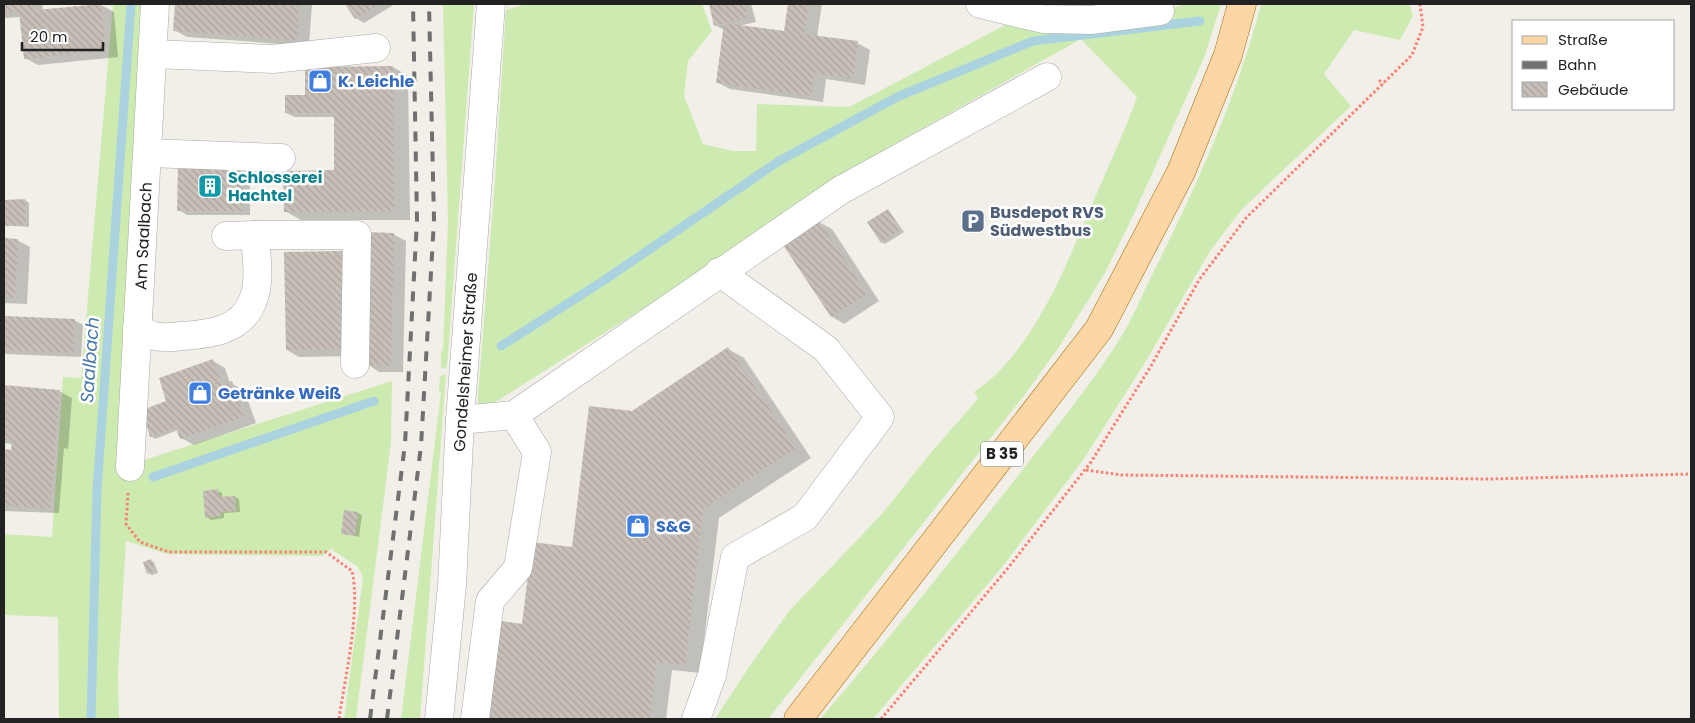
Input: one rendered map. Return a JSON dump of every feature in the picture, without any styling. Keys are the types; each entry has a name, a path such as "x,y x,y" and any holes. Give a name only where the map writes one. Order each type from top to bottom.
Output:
{"main road":[{"name":"B 35","path":"798,719 1100,329 1181,172 1228,55 1242,4"}],"street":[{"name":"Am Saalbach","path":"130,467 155,4"},
{"name":"Gondelsheimer Straße","path":"439,719 452,585 460,420 491,4"},
{"path":"980,4 1043,20 1091,20 1160,11"},
{"path":"153,54 273,59 376,48"},
{"path":"460,420 514,415 719,272 841,190 1047,77"},
{"path":"148,153 281,158"},
{"path":"137,328 156,337 212,334 233,326 244,315 253,301 257,281 255,235"},
{"path":"226,236 356,235 355,364"},
{"path":"696,719 712,675 735,557 806,517 880,417 826,349 719,272"},
{"path":"475,719 490,601 518,568 537,452 514,415"}],"path":[{"path":"881,719 1008,568 1085,470 1151,366 1198,280 1246,218 1412,55 1422,27 1420,4"},
{"path":"1379,80 1383,84"},
{"path":"1085,470 1121,475 1490,479 1691,474"},
{"path":"126,524 140,542 169,552 326,552 343,562 352,571 355,584 355,606 339,719"}],"green space":[{"path":"113,4 142,4 122,467 392,381 391,442 356,719 344,719 363,577 357,566 332,550 333,547 323,556 167,554 126,541 118,672 119,719 59,719 58,617 4,615 4,534 52,537 63,377 81,378"},
{"path":"443,4 474,4 447,367 441,369 448,221"},
{"path":"526,4 702,4 712,31 688,61 684,96 703,144 733,151 756,151 757,104 849,107 1032,11 1160,11 1187,4 1221,4 1204,58 1133,216 1105,273 1059,347 1023,397 768,719 715,719 751,664 790,610 882,514 933,450 978,399 974,392 996,374 1015,353 1032,329 1061,276 1137,97 1081,39 834,178 778,223 478,413 506,10"},
{"path":"1261,4 1409,4 1413,16 1400,40 1354,30 1324,74 1351,106 1241,210 1210,251 1146,361 1083,460 1003,566 873,719 820,719 891,635 1006,491 1076,401 1122,335 1174,230 1217,135 1241,70"},
{"path":"446,374 420,719 401,719 441,392 439,392 440,376"}],"building":[{"path":"4,4 35,4 36,10 101,4 106,50 24,59 19,12 4,13"},
{"path":"175,4 299,4 297,40 173,31"},
{"path":"345,4 379,4 355,19"},
{"path":"709,4 745,4 748,17 714,26"},
{"path":"788,4 809,4 804,34 858,41 853,78 814,73 811,96 716,83 724,23 784,31"},
{"path":"393,66 394,211 284,212 283,171 334,170 334,113 285,113 285,95 305,95 305,67"},
{"name":"Schlosserei Hachtel","path":"178,161 242,161 242,211 177,211"},
{"path":"25,199 26,225 4,226 4,200"},
{"path":"888,209 901,229 881,243 867,222"},
{"path":"819,221 867,294 831,317 783,245"},
{"path":"364,232 394,233 391,366 366,365"},
{"path":"4,238 18,239 15,298 4,297"},
{"path":"342,251 344,349 286,350 284,252"},
{"path":"4,316 75,319 73,353 4,350"},
{"name":"S&G","path":"728,347 796,448 703,509 685,665 656,662 650,719 483,719 495,620 522,624 532,542 572,547 589,406 632,411"},
{"name":"Getränke Weiß","path":"213,359 222,385 232,381 244,417 180,439 176,428 150,437 142,410 166,401 159,378"},
{"path":"4,385 60,390 50,509 4,505 4,449 11,450 12,439 4,438"},
{"path":"218,489 219,497 235,496 236,511 220,512 221,516 205,518 203,491"},
{"path":"344,510 358,512 355,536 341,534"},
{"path":"151,559 155,571 147,574 143,562"}],"waterway":[{"name":"Saalbach","path":"91,719 97,490 131,4"},
{"path":"501,346 603,281 779,161 897,97 1033,41 1200,21"},
{"path":"153,477 374,401"}],"railway":[{"path":"370,719 405,444 417,220 413,4"},
{"path":"387,719 421,446 434,220 429,4"}],"place":[{"name":"K. Leichle","path":"320,81"},
{"name":"Schlosserei Hachtel","path":"210,186"},
{"name":"Busdepot RVS Südwestbus","path":"973,221"},
{"name":"Getränke Weiß","path":"200,393"},
{"name":"S&G","path":"638,526"}]}
